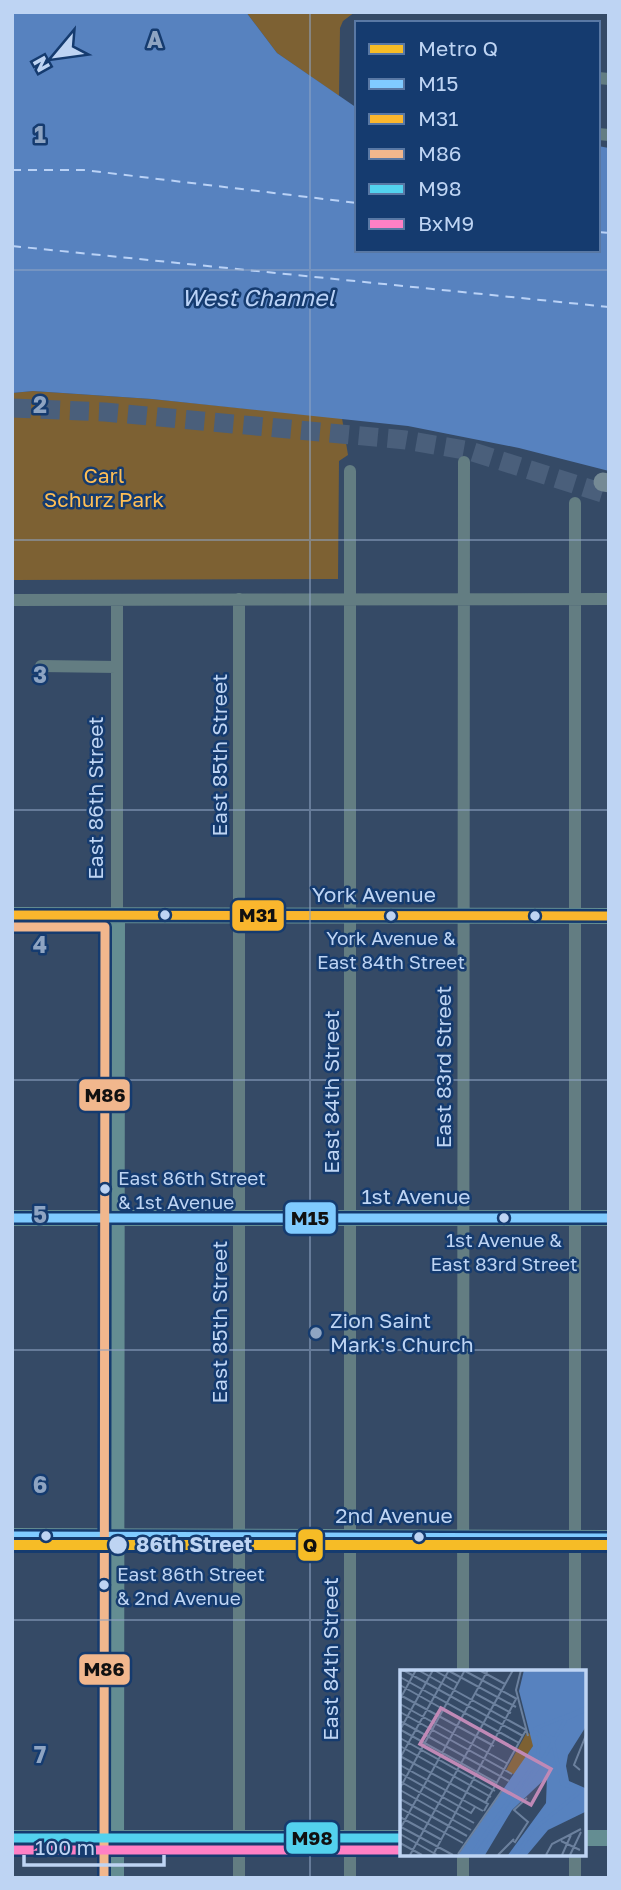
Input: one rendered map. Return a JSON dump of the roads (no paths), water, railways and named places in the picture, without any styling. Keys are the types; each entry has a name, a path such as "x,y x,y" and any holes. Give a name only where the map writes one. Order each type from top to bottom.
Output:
{"main road":[{"name":"York Avenue","path":"12,915 609,916"},
{"name":"East 86th Street","path":"116,1878 117,915"},
{"name":"1st Avenue","path":"12,1218 609,1218"},
{"name":"2nd Avenue","path":"12,1536 609,1538"},
{"path":"12,1838 400,1838"},
{"path":"586,1838 609,1838"}],"street":[{"name":"East 83rd Street","path":"463,1670 464,462"},
{"name":"East 84th Street","path":"350,471 350,1878"},
{"path":"575,503 575,1670"},
{"name":"East 85th Street","path":"239,599 239,1878"},
{"path":"12,600 609,599"},
{"name":"East 86th Street","path":"117,600 117,915"},
{"path":"41,666 117,667"},
{"path":"463,1855 463,1878"},
{"path":"575,1855 575,1878"}],"water":[{"name":"West Channel","path":"12,12 246,12 277,53 355,107 355,252 600,252 600,146 609,148 609,471 519,448 408,426 152,399 33,391 12,393"}],"tunnel":[{"path":"12,408 105,412 406,440 470,451 609,495"}],"metro line":[{"name":"Q","path":"12,1545 609,1545"}],"place":[{"name":"York Avenue & East 84th Street","path":"391,916"},
{"name":"East 86th Street & 1st Avenue","path":"105,1189"},
{"name":"1st Avenue & East 83rd Street","path":"504,1218"},
{"name":"Zion Saint Mark's Church","path":"316,1333"},
{"name":"86th Street","path":"118,1545"},
{"name":"East 86th Street & 2nd Avenue","path":"104,1585"}],"park label":[{"name":"Carl Schurz Park","path":"104,488"}]}
